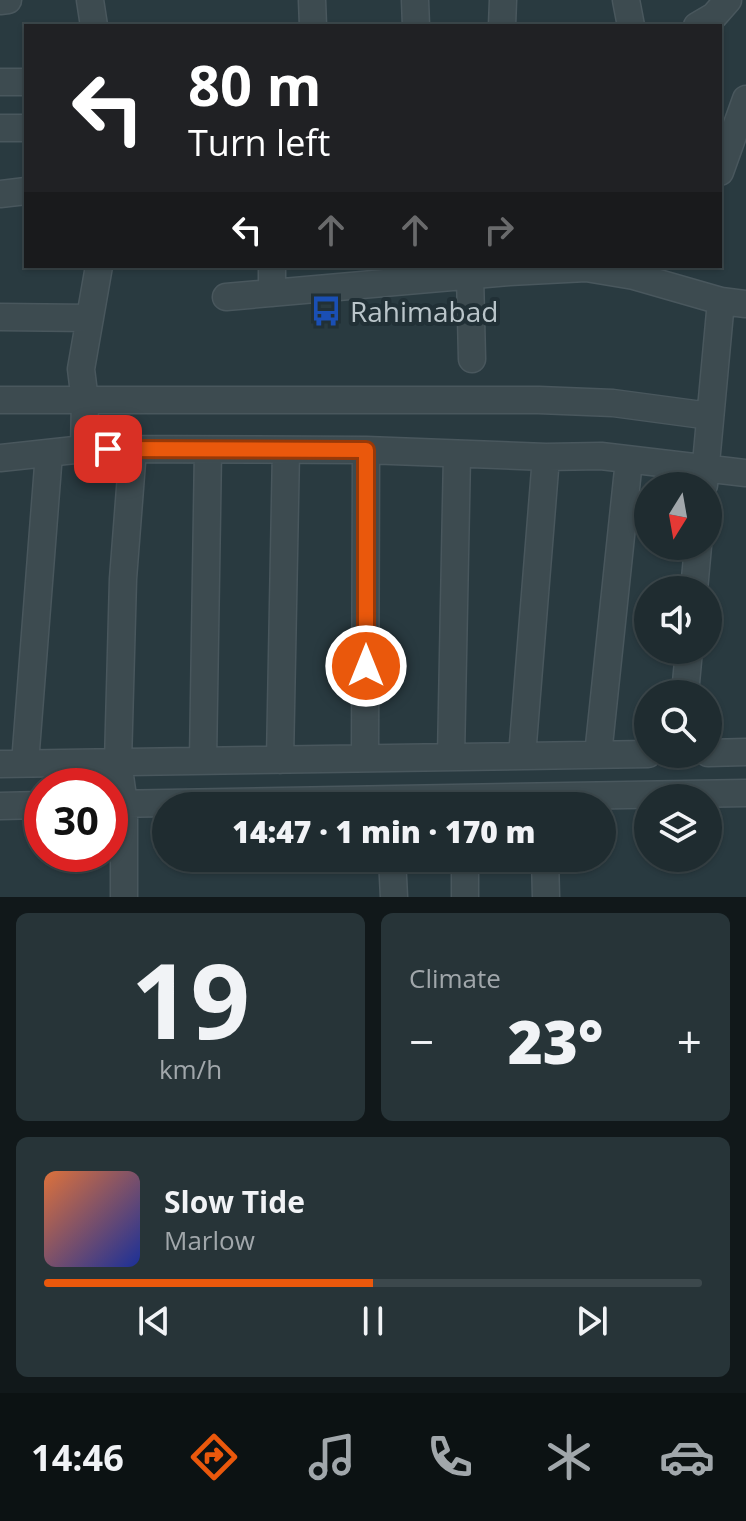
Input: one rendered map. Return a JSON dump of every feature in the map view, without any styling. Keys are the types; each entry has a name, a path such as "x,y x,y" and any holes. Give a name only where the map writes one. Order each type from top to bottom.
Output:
{"street":[{"path":"0,1 8,0"},
{"path":"90,0 94,24"},
{"path":"312,0 313,24"},
{"path":"415,0 416,24"},
{"path":"502,24 503,0"},
{"path":"626,0 631,24"},
{"path":"700,24 714,16 728,0"},
{"path":"0,82 24,82"},
{"path":"722,166 746,99"},
{"path":"0,128 24,128"},
{"path":"0,194 24,191"},
{"path":"84,449 85,401 81,369 99,268"},
{"path":"272,268 272,293"},
{"path":"226,297 422,273 586,268 634,276 684,278 734,302 710,416 705,472"},
{"path":"472,359 485,272"},
{"path":"0,317 90,318"},
{"path":"0,400 539,400 613,403 710,416"},
{"path":"0,458 84,449 366,450 546,457 601,456 679,472"},
{"path":"118,768 123,579 133,449"},
{"path":"203,761 208,450"},
{"path":"280,760 286,450"},
{"path":"365,758 366,450"},
{"path":"49,453 12,764 634,754"},
{"path":"455,792 445,757 457,454"},
{"path":"522,756 546,457"},
{"path":"598,755 629,460"},
{"path":"722,476 746,473"},
{"path":"722,753 746,752"},
{"path":"616,799 746,793"},
{"path":"128,804 152,804"},
{"path":"0,806 24,805"},
{"path":"122,872 124,897"},
{"path":"393,872 394,897"},
{"path":"465,872 465,897"},
{"path":"545,872 546,897"}],"place":[{"name":"Rahimabad","path":"326,311"}],"route":[{"path":"108,449 366,450 366,666"}]}
